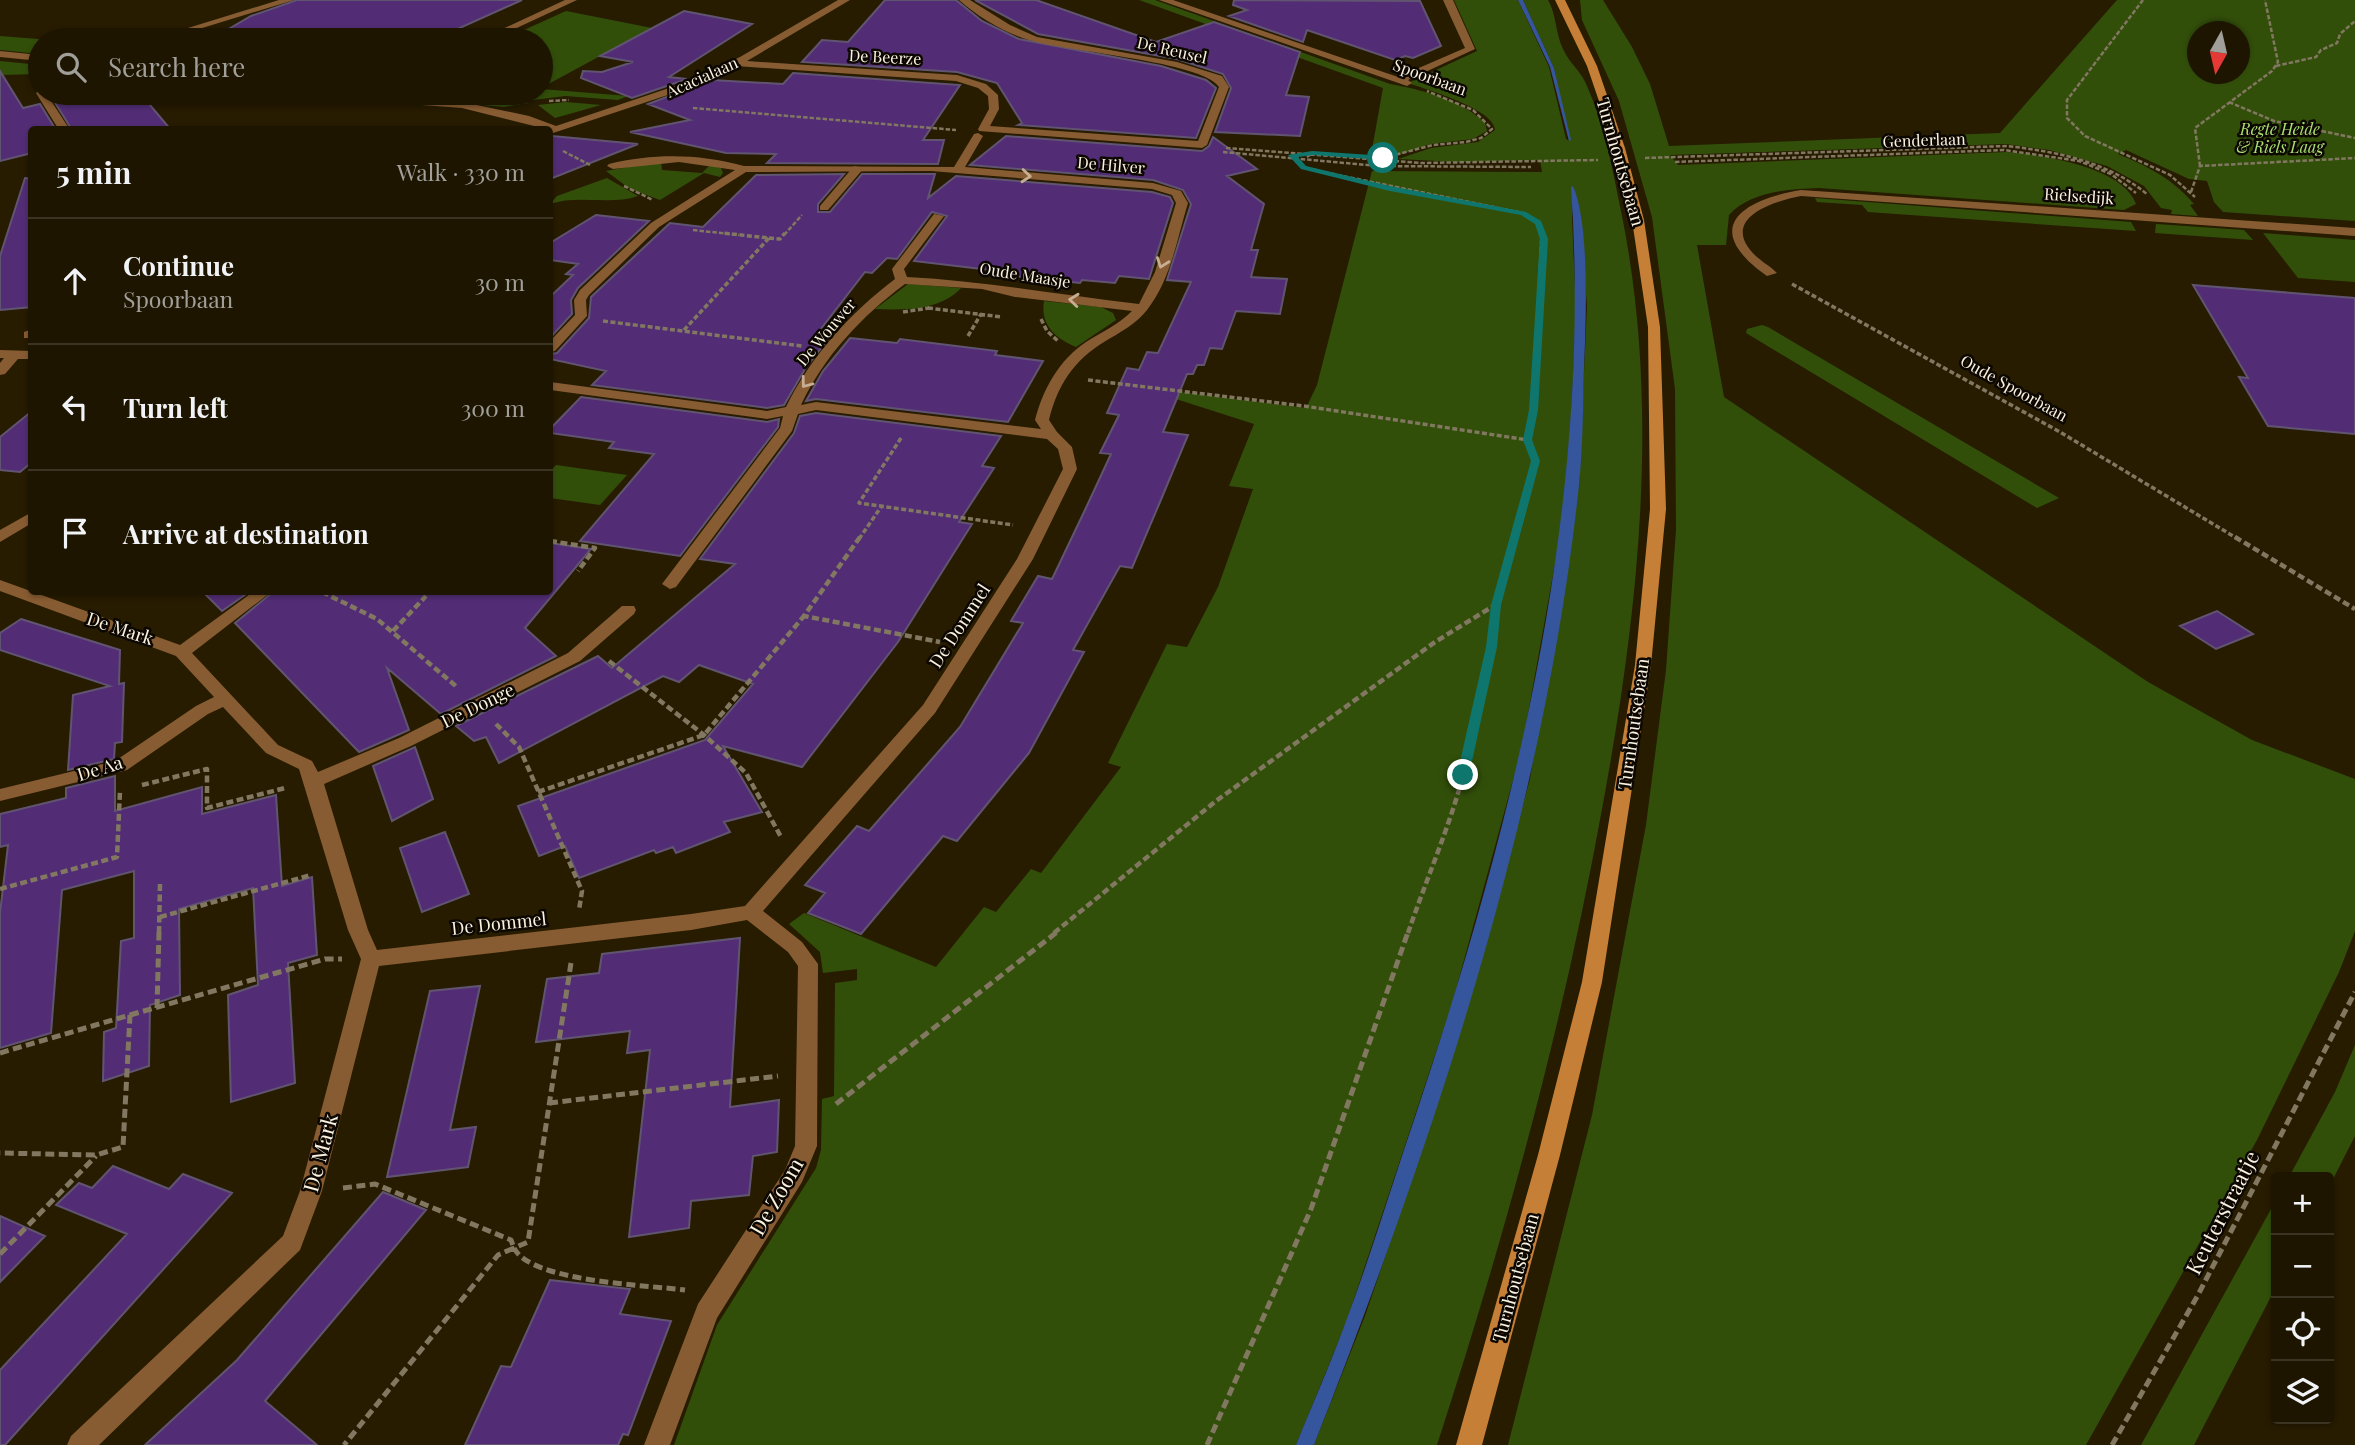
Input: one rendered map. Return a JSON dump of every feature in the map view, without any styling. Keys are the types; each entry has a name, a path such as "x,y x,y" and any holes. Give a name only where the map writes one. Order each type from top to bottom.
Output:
{"main road":[{"name":"Turnhoutsebaan","path":"1469,1445 1549,1155 1592,982 1643,665 1658,509 1654,327 1638,220 1620,148 1592,66 1560,0"}],"street":[{"path":"194,28 289,0"},
{"path":"510,28 572,0"},
{"name":"Acacialaan","path":"553,130 660,96 735,63 845,0"},
{"name":"De Reusel","path":"964,0 1002,25 1037,40 1178,66 1218,78 1224,87 1202,145"},
{"name":"Spoorbaan","path":"1164,0 1402,82"},
{"path":"1402,82 1470,49 1448,0"},
{"path":"0,54 28,57"},
{"name":"De Beerze","path":"735,63 937,75 969,81 989,90 995,102 981,133"},
{"path":"49,105 62,126"},
{"path":"458,105 504,112 541,126"},
{"path":"958,170 981,133 1202,145"},
{"name":"De Hilver","path":"613,166 686,159 744,169 958,170 1153,186 1177,193 1182,203 1150,295 1142,308 1122,327 1083,352 1062,377 1042,420 1051,435"},
{"path":"824,208 858,168"},
{"path":"553,345 583,312 580,300 584,293 655,225 744,169"},
{"name":"Rielsedijk","path":"1771,273 1746,258 1738,240 1739,225 1745,213 1760,202 1801,193 2355,232"},
{"path":"902,280 898,269 938,216"},
{"name":"Oude Maasje","path":"902,280 982,285 1044,297 1142,308"},
{"name":"De Wouwer","path":"790,410 795,397 855,318 902,280"},
{"path":"0,354 28,355"},
{"path":"0,371 15,354"},
{"path":"553,386 767,415 816,406 1051,435"},
{"path":"670,584 787,428 790,410"},
{"name":"De Dommel","path":"371,959 691,922 751,912 915,727 969,648 1042,529 1070,469 1065,447 1051,435"},
{"path":"0,537 28,519"},
{"name":"De Mark","path":"0,585 64,611 182,652 272,749 306,765 314,780"},
{"path":"182,652 260,595"},
{"name":"De Donge","path":"314,780 478,706 588,648 628,610"},
{"name":"De Aa","path":"0,795 121,766 202,710 226,699"},
{"path":"314,780 358,930 371,959"},
{"name":"De Zoom","path":"657,1445 699,1332 717,1294 794,1175 806,1146 808,964 795,947 751,912"},
{"name":"De Mark","path":"80,1445 292,1243 311,1191 371,959"}],"path":[{"path":"2143,0 2067,100 2067,118 2085,136 2170,175 2191,192 2200,166 2195,128 2230,103 2278,62 2265,0"},
{"path":"2275,66 2316,57 2321,50 2337,43 2340,34 2355,20"},
{"name":"Spoorbaan","path":"1307,158 1312,153 1383,158 1408,154 1433,145 1466,142 1481,138 1492,129 1486,120 1472,109 1402,82"},
{"path":"2230,103 2241,110 2277,121 2355,138"},
{"path":"1202,145 1406,167 1531,167"},
{"path":"1672,157 1969,146 2038,149 2087,161 2125,177 2149,196 2158,218"},
{"name":"Genderlaan","path":"1675,162 1986,149 2024,151 2068,160 2108,174 2132,189 2158,218"},
{"path":"1207,1445 1311,1209 1463,775 1492,647 1496,605 1536,461 1528,440 1533,410 1544,239 1539,223 1523,213 1390,188 1304,168 1292,155"},
{"path":"1307,158 1421,163 1528,162"},
{"path":"2200,166 2355,158"},
{"path":"655,225 780,239 809,207 824,208"},
{"path":"684,331 769,238"},
{"name":"Oude Spoorbaan","path":"1771,273 2060,432 2355,609"},
{"path":"1041,321 1044,297"},
{"path":"928,308 1005,317"},
{"path":"968,336 981,314"},
{"path":"579,318 831,350"},
{"path":"1029,320 1041,321 1058,341 1083,352"},
{"path":"1062,377 1304,406 1528,440"},
{"path":"914,419 859,503 1042,529"},
{"path":"538,792 704,735 804,616 881,506"},
{"path":"553,541 595,548 578,571"},
{"path":"332,595 349,600 408,640 519,747 582,891 528,1242 498,1255 344,1445"},
{"path":"393,631 426,596"},
{"path":"807,1118 844,1100 941,1020 1124,878 1216,801 1435,642 1496,605"},
{"path":"804,616 969,648"},
{"path":"588,648 704,735 746,773 786,848 801,854"},
{"path":"0,888 117,857 121,766"},
{"path":"120,791 207,769 207,808 314,780"},
{"path":"160,917 339,865"},
{"path":"157,1007 160,884"},
{"path":"0,1053 325,959 371,959"},
{"name":"Keuterstraatje","path":"2112,1445 2198,1295 2355,992"},
{"path":"0,1153 96,1155 123,1147 130,1015"},
{"path":"549,1103 807,1072"},
{"path":"0,1254 96,1155"},
{"path":"311,1191 375,1184 511,1240 519,1258 554,1273 717,1294"}],"green space":[{"path":"1139,0 1155,0 1390,84 1440,97 1476,115 1485,123 1487,131 1473,139 1430,144 1399,155 1371,155 1383,88"},
{"path":"1454,0 1518,0 1549,67 1566,139 1569,141 1554,68 1523,0 1548,0 1563,49 1587,86 1604,133 1612,166 1634,289 1642,438 1640,513 1626,662 1587,890 1551,1050 1509,1209 1437,1445 1314,1445 1365,1316 1438,1102 1530,779 1579,484 1587,306 1581,226 1573,186 1576,313 1570,442 1563,519 1522,747 1452,1004 1346,1323 1296,1445 674,1445 717,1325 816,1168 821,1150 822,1099 834,1096 835,983 857,980 857,969 823,973 820,952 789,924 804,913 936,967 984,907 996,912 1031,869 1041,873 1121,767 1108,763 1167,644 1187,647 1218,587 1253,489 1229,486 1254,424 1154,392 1155,389 1306,408 1317,385 1372,171 1542,172 1540,160 1458,162 1398,159 1431,148 1478,142 1495,130 1492,122 1472,108 1408,83 1477,51"},
{"name":"Regte Heide & Riels Laag","path":"1580,0 1603,0 1632,47 1650,84 1669,146 2000,133 2117,0 2355,0 2355,221 2223,212 2214,202 2207,181 2189,179 2126,150 2118,154 2169,181 2194,204 2190,205 2198,216 2171,214 2172,210 2161,208 2144,186 2107,166 2049,150 2006,144 1670,155 1678,165 2007,152 2079,165 2115,180 2128,191 2136,204 2124,210 1819,188 1771,193 1748,201 1729,215 1726,245 1697,245 1724,397 2148,682 2252,740 2355,779 2355,931 2339,972 2257,1140 2086,1445 1508,1445 1592,1115 1646,825 1666,670 1676,530 1675,389 1652,217 1619,101 1582,20"},
{"path":"566,11 652,28 553,82 553,28 528,28"},
{"path":"0,36 28,38 28,53 0,50"},
{"path":"0,61 28,64 28,74 0,75"},
{"path":"553,90 628,96 618,100 553,98"},
{"path":"482,105 516,105 504,107"},
{"path":"538,105 601,105 555,118"},
{"path":"661,161 662,170 702,173 710,165 721,168 723,173 720,177 704,173 660,200 630,189 606,171"},
{"path":"607,178 638,196 616,200 572,200 553,203 557,196"},
{"path":"1815,198 2131,222 2136,231 1868,212 1862,205 1817,202"},
{"path":"2156,224 2244,230 2253,240 2155,233"},
{"path":"2263,233 2355,240 2355,282 2298,278"},
{"path":"908,284 961,288 943,301 921,308 875,309"},
{"path":"1044,301 1101,307 1113,313 1116,320 1076,347 1051,330 1044,317"},
{"path":"1762,325 2059,498 2037,508 1746,333 1747,329"},
{"path":"556,465 627,475 600,505 553,498 553,468"},
{"path":"2355,1045 2355,1136 2334,1177 2334,1172 2292,1172 2335,1092"},
{"path":"2271,1209 2271,1297 2194,1445 2141,1445"}],"water":[{"path":"1518,0 1523,0 1554,68 1571,140 1569,141 1550,67"},
{"path":"1573,186 1582,224 1586,275 1581,456 1563,607 1540,730 1512,852 1478,974 1401,1213 1314,1445 1296,1445 1355,1298 1416,1114 1485,888 1515,773 1539,657 1558,541 1570,424 1575,306"}],"building":[{"path":"297,0 522,0 460,28 230,28 251,16"},
{"path":"885,0 956,0 982,21 1019,39 1161,66 1206,80 1216,88 1196,138 1018,125 1022,123 997,83 957,72 802,62 822,40 848,42"},
{"path":"975,0 1036,0 1156,42 1214,22 1300,52 1286,95 1309,97 1300,136 1215,132 1231,88 1223,74 1177,59 1038,34"},
{"path":"1234,0 1420,1 1441,46 1413,58 1405,56 1395,60 1307,30 1303,42 1229,16 1247,10 1233,5"},
{"path":"684,11 752,24 669,77 687,79 632,98 581,78 583,71 602,72 633,62 600,56"},
{"path":"0,71 23,108 41,105 54,126 28,126 28,154 0,161"},
{"path":"793,73 960,85 923,140 944,140 938,164 767,163 776,154 726,153 630,132 690,120 648,104 712,80 783,84"},
{"path":"56,105 150,105 168,126 70,126"},
{"path":"553,136 638,144 553,178"},
{"path":"1006,136 1202,151 1209,146 1213,137 1257,169 1227,176 1264,204 1251,250 1258,250 1251,277 1287,279 1280,314 1236,311 1222,349 1210,348 1204,365 1197,365 1193,374 1187,374 1163,432 1188,435 1132,568 1120,566 1073,650 1084,652 1029,753 957,841 943,836 861,934 808,913 825,893 805,885 857,826 869,831 960,727 1023,623 1011,621 1038,576 1052,579 1111,454 1100,453 1119,415 1107,413 1127,368 1139,370 1147,352 1158,353 1191,282 1167,280 1191,204 1183,190 1153,180 970,165"},
{"path":"844,174 818,204 818,212 830,212 862,174 935,174 928,198 956,176 1152,192 1170,197 1173,203 1149,279 1119,276 1115,283 1082,280 1080,283 1005,275 1007,272 914,261 947,216 932,212 897,259 887,258 872,273 865,272 817,334 831,335 805,369 784,405 767,408 592,385 606,371 553,360 553,354 557,353 589,318 591,297 670,223 703,227 756,175"},
{"path":"25,178 28,178 28,307 0,310 0,256"},
{"path":"596,215 649,221 578,288 571,300 572,314 553,335 553,294 573,275 566,274 578,264 553,260 553,241"},
{"path":"2193,285 2355,298 2355,434 2268,426 2239,377 2248,378"},
{"path":"850,338 897,343 900,339 997,351 995,355 1043,361 1008,422 816,399 806,401 823,371"},
{"path":"581,397 767,422 779,419 778,427 680,556 580,541 654,454 609,448 614,442 553,433 553,426"},
{"path":"816,413 1001,436 982,466 994,468 959,522 972,524 898,642 802,767 723,746 762,812 724,822 730,832 676,853 673,847 656,853 654,850 579,878 565,846 539,856 518,806 705,740 753,684 699,665 679,682 663,676 499,763 486,737 474,741 456,726 598,656 612,668 735,564 700,559 794,433 800,416"},
{"path":"28,414 28,465 20,472 0,470 0,437"},
{"path":"553,543 591,549 553,594"},
{"path":"206,595 245,595 222,611"},
{"path":"269,595 553,595 525,628 556,656 441,714 387,668 409,730 359,752 235,623"},
{"path":"2217,611 2253,634 2216,649 2180,626"},
{"path":"21,619 120,650 119,684 124,683 122,742 115,743 114,759 68,770 73,695 110,686 0,650 0,633"},
{"path":"415,747 433,799 392,821 373,766"},
{"path":"115,776 115,811 202,787 202,814 276,795 282,886 312,877 317,955 288,963 295,1083 231,1102 228,995 258,985 253,888 179,909 180,995 150,1005 149,1066 103,1081 104,1032 116,1028 121,941 134,938 134,871 62,890 51,1033 0,1048 0,913 8,845 0,847 0,814 66,798 66,788"},
{"path":"445,832 469,894 422,912 400,848"},
{"path":"740,938 730,1107 779,1100 777,1152 753,1156 749,1195 691,1201 689,1228 629,1237 650,1050 627,1053 630,1031 536,1042 547,979 599,973 602,954"},
{"path":"480,986 450,1130 476,1127 468,1167 387,1177 430,991"},
{"path":"113,1166 169,1189 183,1174 232,1193 5,1445 0,1445 0,1370 127,1234 56,1205 79,1183 92,1188"},
{"path":"383,1192 426,1210 265,1401 317,1445 145,1445 237,1360"},
{"path":"0,1216 45,1236 0,1282"},
{"path":"550,1280 630,1289 620,1314 671,1321 628,1435 623,1434 618,1445 465,1445 501,1366 511,1367"}],"route":[{"path":"1383,158 1312,153 1307,156 1292,155 1304,168 1434,198 1523,213 1539,223 1544,239 1533,410 1528,440 1536,461 1496,605 1492,647 1463,775"}]}
